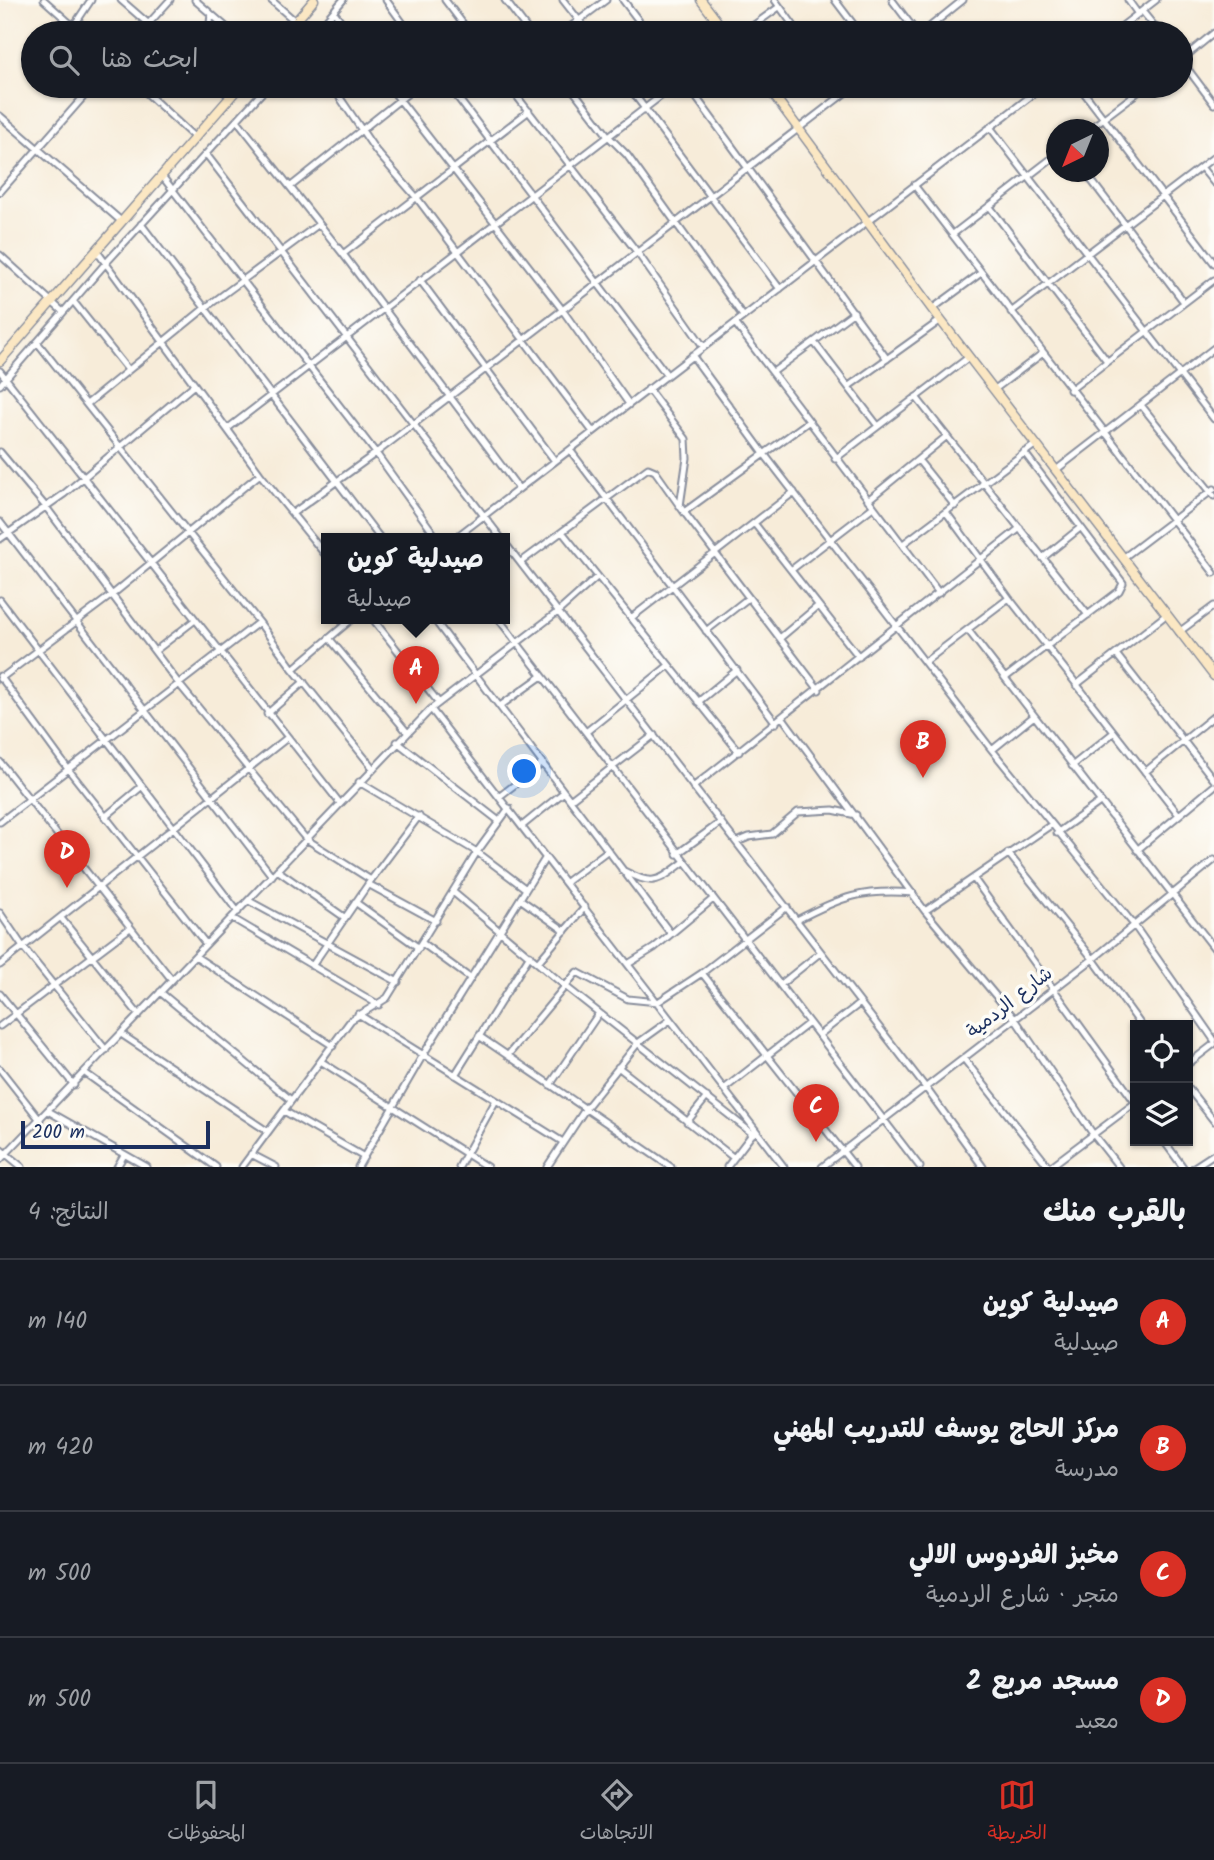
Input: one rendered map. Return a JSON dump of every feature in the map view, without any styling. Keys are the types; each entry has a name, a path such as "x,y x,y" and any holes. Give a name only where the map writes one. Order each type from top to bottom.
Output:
{"street":[{"path":"44,0 67,21"},
{"path":"78,21 91,0"},
{"path":"121,0 145,21"},
{"path":"151,21 170,0"},
{"path":"195,0 219,21"},
{"path":"271,0 295,21"},
{"path":"297,21 314,0"},
{"path":"326,21 344,0"},
{"path":"386,0 401,21"},
{"path":"445,0 461,21"},
{"path":"505,0 521,21"},
{"path":"563,0 579,20 606,0"},
{"path":"623,0 639,21"},
{"path":"701,0 717,21"},
{"path":"775,0 790,21"},
{"path":"835,0 851,21"},
{"path":"892,0 909,21"},
{"path":"933,21 955,2 963,0"},
{"path":"1128,0 1148,21"},
{"path":"1129,21 1156,0"},
{"path":"759,21 779,6"},
{"path":"334,12 341,21"},
{"path":"210,21 211,14"},
{"path":"1193,50 1214,33"},
{"path":"1193,76 1214,104"},
{"path":"0,192 83,98"},
{"path":"152,98 195,138"},
{"path":"0,361 229,98"},
{"path":"0,385 105,264 257,98"},
{"path":"341,98 376,151 417,198 593,432"},
{"path":"458,98 534,194 667,375"},
{"path":"519,98 637,252 703,346"},
{"path":"579,98 609,137 627,155 743,316"},
{"path":"637,98 779,289"},
{"path":"228,429 659,98"},
{"path":"697,98 887,359"},
{"path":"776,98 932,309 1214,677"},
{"path":"293,513 376,453 710,193 837,98"},
{"path":"461,533 1028,98"},
{"path":"1088,98 1214,263"},
{"path":"1101,119 1129,98"},
{"path":"290,187 399,99 561,308 629,404"},
{"path":"343,254 529,111"},
{"path":"0,116 121,221"},
{"path":"237,120 343,254 519,489"},
{"path":"990,127 1214,419"},
{"path":"206,155 497,533"},
{"path":"1011,312 1050,285 1161,195 1214,157"},
{"path":"953,234 1046,163"},
{"path":"1201,167 1214,183"},
{"path":"162,176 376,453 433,533"},
{"path":"1093,182 1184,302"},
{"path":"914,185 1214,573"},
{"path":"990,207 1107,361"},
{"path":"87,404 205,308 319,224"},
{"path":"141,225 272,393 376,533"},
{"path":"96,250 260,474 321,549"},
{"path":"0,255 63,312"},
{"path":"932,309 981,273"},
{"path":"420,280 555,461"},
{"path":"1070,390 1214,280"},
{"path":"73,301 128,370"},
{"path":"773,372 854,312"},
{"path":"849,386 941,320"},
{"path":"735,323 807,422 939,593"},
{"path":"37,342 372,767"},
{"path":"814,342 877,426"},
{"path":"1056,470 1214,348"},
{"path":"995,389 1043,353"},
{"path":"692,355 765,455 899,625 992,750 1134,925 1214,1042 1193,1060"},
{"path":"835,459 969,357"},
{"path":"0,371 267,714 339,802"},
{"path":"0,539 46,507 194,385"},
{"path":"648,389 686,439 682,509"},
{"path":"916,397 986,482 1088,615"},
{"path":"1123,558 1213,492 1141,405"},
{"path":"682,509 765,455 807,422"},
{"path":"868,500 947,436"},
{"path":"903,544 1036,444"},
{"path":"570,450 776,723"},
{"path":"0,452 46,507 179,684 306,839 369,882 436,921"},
{"path":"1005,678 1119,591 1123,583 1024,452"},
{"path":"919,461 955,506"},
{"path":"520,562 652,468 713,554 819,690"},
{"path":"206,944 68,769 1,678 113,594 260,474"},
{"path":"631,618 794,492"},
{"path":"791,570 873,508"},
{"path":"946,512 1009,598 1179,815"},
{"path":"0,522 272,876"},
{"path":"754,523 859,657"},
{"path":"693,787 819,690 1020,528"},
{"path":"1044,556 1080,528"},
{"path":"563,533 739,752"},
{"path":"510,549 787,906 983,1167"},
{"path":"2,1157 239,912 407,732 431,709 559,611 597,577"},
{"path":"926,661 1009,598"},
{"path":"706,631 747,599"},
{"path":"0,600 105,741 239,912"},
{"path":"780,638 818,606"},
{"path":"1179,632 1214,606"},
{"path":"1076,685 1166,615"},
{"path":"155,651 195,620"},
{"path":"0,822 259,622"},
{"path":"293,669 346,624"},
{"path":"377,624 439,703"},
{"path":"438,624 671,934"},
{"path":"502,624 743,940 886,1119 919,1167"},
{"path":"968,629 1214,948"},
{"path":"329,638 407,732"},
{"path":"1116,654 1214,780"},
{"path":"586,732 668,666"},
{"path":"698,702 737,670"},
{"path":"500,706 542,676"},
{"path":"267,714 304,682"},
{"path":"431,709 547,857 754,1132 784,1167"},
{"path":"992,750 1034,716"},
{"path":"1145,772 1214,716"},
{"path":"783,718 925,911 1015,1019 1093,1135 1119,1167"},
{"path":"1072,766 1113,733"},
{"path":"570,800 654,735"},
{"path":"0,965 287,738"},
{"path":"397,742 499,821"},
{"path":"0,762 172,980"},
{"path":"500,796 543,763"},
{"path":"359,782 477,852 526,889"},
{"path":"1137,850 1214,786"},
{"path":"105,817 141,787"},
{"path":"522,826 564,792"},
{"path":"1057,833 1100,802"},
{"path":"242,1167 358,1014 379,1005 398,982 477,852 509,808"},
{"path":"737,842 749,837 772,834 798,812 833,810 856,815"},
{"path":"312,966 344,917 419,816"},
{"path":"677,854 720,822"},
{"path":"925,911 1051,825"},
{"path":"565,883 607,851"},
{"path":"1008,853 1093,959 1137,1020"},
{"path":"370,1167 359,1165 470,978 547,857"},
{"name":"شارع الردمية","path":"822,1167 1093,959 1214,861"},
{"path":"619,868 643,880 652,881 684,862"},
{"path":"277,870 344,917"},
{"path":"974,879 1130,1096"},
{"path":"797,920 829,902 852,895 887,891 913,893"},
{"path":"453,892 565,986 754,1132"},
{"path":"520,899 565,931"},
{"path":"628,964 671,934 712,899"},
{"path":"248,901 398,982"},
{"path":"355,902 470,978"},
{"path":"508,1055 579,971 628,999 657,1002 702,973 787,906"},
{"path":"538,962 585,907"},
{"path":"0,913 23,947 106,1050"},
{"path":"61,918 138,1015"},
{"path":"232,918 379,1005"},
{"path":"0,1026 130,928"},
{"path":"780,985 821,952"},
{"path":"455,1076 530,955"},
{"path":"195,956 333,1046"},
{"path":"702,973 855,1167"},
{"path":"160,992 291,1100"},
{"path":"0,994 74,1085"},
{"path":"819,1035 859,1004"},
{"path":"550,1085 599,1013"},
{"path":"358,1014 563,1142"},
{"path":"549,1166 586,1108 618,1067 638,1044 670,1020"},
{"path":"724,1089 810,1023"},
{"path":"121,1034 267,1131"},
{"path":"479,1036 671,1167"},
{"path":"964,1059 1049,1167 1130,1107"},
{"path":"322,1062 486,1167"},
{"path":"618,1067 734,1158"},
{"path":"0,1069 40,1120"},
{"path":"85,1073 216,1167"},
{"path":"1193,1094 1214,1121"},
{"path":"687,1122 706,1097"},
{"path":"459,1167 495,1102"},
{"path":"48,1111 147,1167"},
{"path":"284,1111 364,1157"},
{"path":"727,1167 754,1132"},
{"path":"1168,1146 1183,1167"},
{"path":"0,1149 2,1157 22,1167"},
{"path":"251,1154 276,1167"},
{"path":"1194,1167 1214,1154"},
{"path":"117,1167 124,1155"}],"place":[{"name":"صيدلية كوين","path":"416,704"},
{"name":"مركز الحاج يوسف للتدريب المهني","path":"923,778"},
{"name":"مسجد مربع 2","path":"67,888"},
{"name":"مخبز الفردوس الالي","path":"816,1142"}]}
